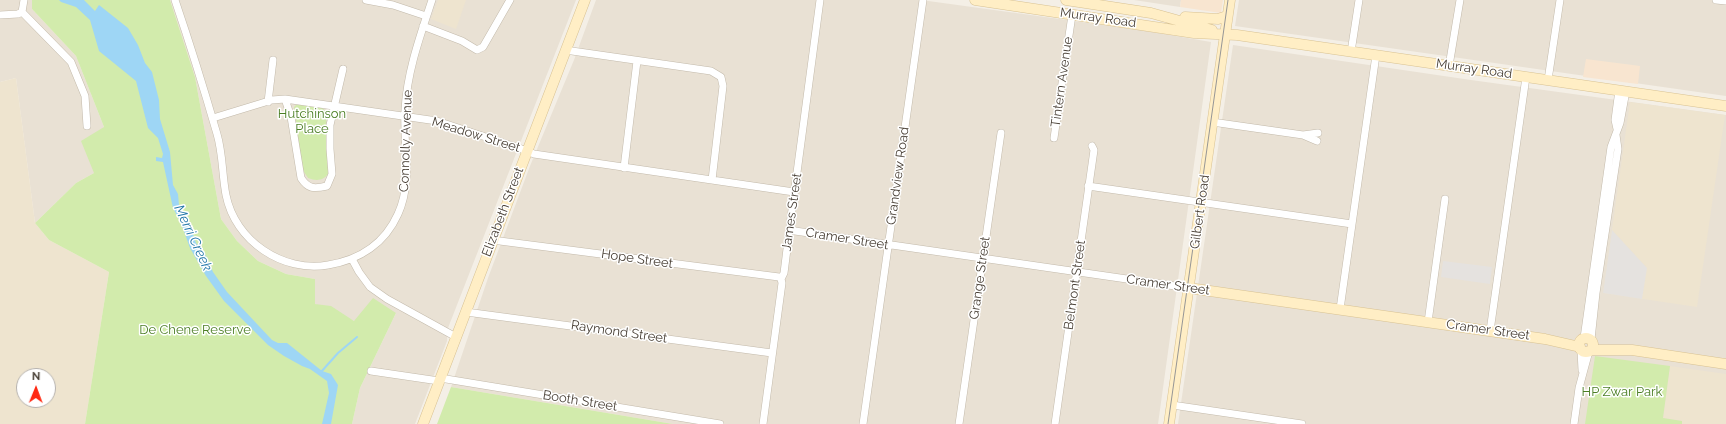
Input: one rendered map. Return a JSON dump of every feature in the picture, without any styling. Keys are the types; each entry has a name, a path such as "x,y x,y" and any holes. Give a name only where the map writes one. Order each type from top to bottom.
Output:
{"main road":[{"name":"Elizabeth Street","path":"423,424 492,240 585,0"},
{"name":"Murray Road","path":"974,0 1009,3 1072,15 1194,33 1224,34 1726,106"},
{"name":"Gilbert Road","path":"1169,424 1230,0"},
{"name":"Murray Road","path":"1070,1 1119,4 1188,22 1224,34"},
{"name":"Tintern Avenue","path":"1070,1 1072,15"},
{"path":"1116,21 1119,4"},
{"path":"1151,13 1210,19 1219,19 1227,16"},
{"name":"Cramer Street","path":"1189,288 1586,345 1618,345 1632,350 1726,364"}],"street":[{"path":"22,12 24,0"},
{"path":"366,0 393,5 426,16"},
{"name":"Connolly Avenue","path":"178,1 213,118 218,138 226,195 236,221 256,245 267,253 293,264 318,267 352,259 367,252 387,233 399,213 405,192 405,116 407,86 416,49 432,0"},
{"path":"423,26 462,41 477,50 483,47 510,0"},
{"name":"James Street","path":"763,424 782,283 781,279 784,273 786,251 791,229 790,225 794,192 820,0"},
{"name":"Grandview Road","path":"863,424 923,0"},
{"path":"1351,52 1359,0"},
{"path":"1449,66 1460,0"},
{"path":"1548,80 1560,0"},
{"path":"1716,0 1726,1"},
{"path":"0,15 18,14 22,12"},
{"path":"22,12 71,62 85,96 87,126"},
{"name":"Tintern Avenue","path":"1054,138 1072,15"},
{"path":"565,50 711,71 721,77 723,86 712,180"},
{"path":"1340,309 1376,55"},
{"path":"268,102 273,60"},
{"path":"624,168 637,61"},
{"path":"285,99 291,117 301,178 306,186 315,189 327,186 332,174 330,125 343,70"},
{"path":"1490,331 1526,77"},
{"path":"1574,424 1605,211 1611,147 1620,123 1623,91"},
{"name":"Meadow Street","path":"213,118 268,102 285,99 437,121 534,154 794,192"},
{"path":"1212,122 1303,135 1317,141"},
{"name":"Grange Street","path":"959,424 1000,133"},
{"path":"1303,135 1318,133"},
{"name":"Belmont Street","path":"1055,424 1094,150 1092,146"},
{"path":"1088,186 1352,224"},
{"path":"1428,322 1445,199"},
{"name":"Cramer Street","path":"791,229 795,231 888,246 983,258 1189,288"},
{"name":"Hope Street","path":"492,240 779,277 781,279"},
{"path":"352,259 370,287 387,299 456,337"},
{"name":"Raymond Street","path":"466,312 772,353"},
{"name":"Booth Street","path":"371,371 440,380 720,424"},
{"path":"1172,405 1302,424"}],"shaded area":[{"path":"0,0 32,0 32,9 76,56 104,127 94,173 76,183 35,223 16,78 0,82"},
{"path":"170,0 576,0 448,328 447,341 415,424 352,424 360,388 396,313 354,321 315,304 315,279 286,274 258,261 237,241 221,219 195,77"},
{"path":"438,0 466,0 456,29 431,19"},
{"path":"596,0 921,0 1140,30 1211,42 1158,424 673,424 451,387 488,278 530,166 574,60"},
{"path":"1134,0 1181,0 1180,7"},
{"path":"1181,0 1223,0 1221,13 1180,7"},
{"path":"1239,0 1726,0 1726,96 1235,26"},
{"path":"1233,45 1726,115 1726,424 1178,424"},
{"path":"1586,59 1640,66 1638,84 1583,77"},
{"path":"16,78 35,223 49,240 109,272 85,424 0,424 0,82"},
{"path":"1630,102 1725,115 1697,307 1603,293"},
{"path":"1612,230 1647,268 1642,299 1603,293"},
{"path":"1443,261 1492,267 1490,284 1441,277"},
{"path":"1670,366 1726,374 1726,424 1682,424 1682,421 1663,418"}],"green space":[{"name":"De Chene Reserve","path":"32,0 170,0 195,77 221,219 237,241 258,261 286,274 315,279 315,304 331,306 354,321 373,298 396,313 360,388 352,424 85,424 109,272 49,240 35,223 76,183 94,173 81,141 104,127 76,56 32,9"},
{"name":"Hutchinson Place","path":"297,104 322,108 326,111 328,174 322,179 314,180 308,178 302,169 294,107"},
{"name":"HP Zwar Park","path":"1595,356 1670,366 1663,418 1682,421 1682,424 1585,424"},
{"path":"451,387 673,424 437,424"}],"water":[{"name":"Merri Creek","path":"59,0 84,0 95,11 99,5 128,28 138,45 145,63 152,72 159,100 160,119 170,152 173,185 178,194 179,205 190,225 196,243 206,256 213,272 227,292 272,340 278,343 287,343 322,371 331,374 338,385 331,424 322,424 329,393 327,381 310,369 284,356 268,345 224,301 206,276 190,248 181,223 173,208 163,162 156,161 156,157 162,158 163,154 158,138 148,128 136,81 99,51 90,20 76,7"}],"waterway":[{"path":"321,372 338,353 357,337"}],"tram line":[{"path":"1168,424 1228,0"}]}
